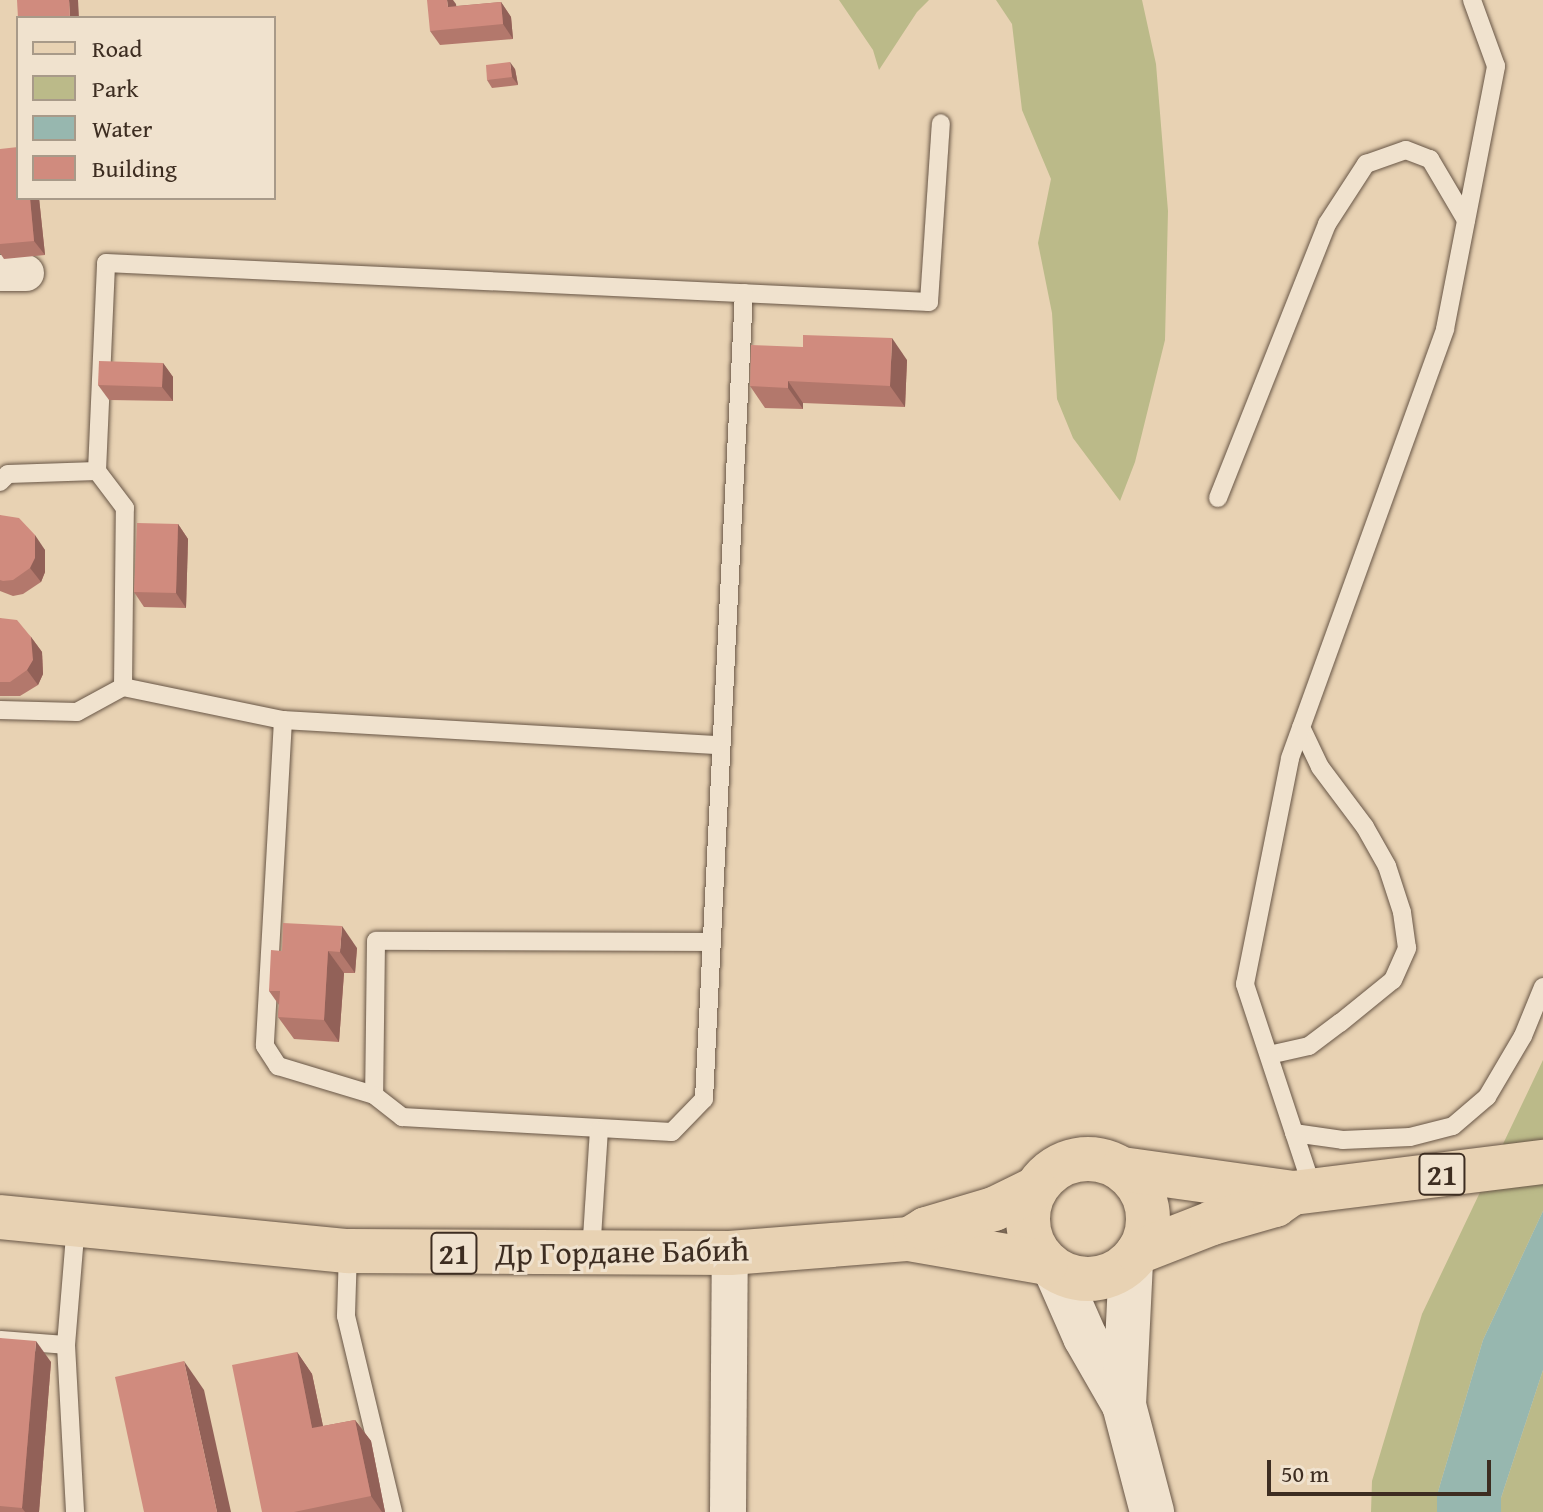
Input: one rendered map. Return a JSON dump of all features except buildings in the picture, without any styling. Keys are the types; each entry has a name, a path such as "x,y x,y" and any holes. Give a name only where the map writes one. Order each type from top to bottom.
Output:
{"main road":[{"name":"21","path":"1035,1189 1057,1167 1071,1161 1098,1160 1122,1169 1316,1189 1543,1162"},
{"path":"1122,1169 1142,1194 1147,1210 1148,1226 1134,1257"},
{"name":"Др Гордане Бабић","path":"909,1239 926,1229 994,1209 1035,1189"},
{"path":"1035,1189 1029,1204 1030,1236 1051,1267"},
{"name":"21","path":"1051,1267 1085,1280 1102,1278 1134,1257 1212,1223 1275,1205 1316,1189"},
{"name":"Др Гордане Бабић","path":"0,1217 348,1251 730,1253 909,1239 1051,1267"}],"street":[{"path":"728,1512 730,1253"},
{"path":"1124,1405 1134,1257"},
{"path":"1051,1267 1085,1337 1124,1405 1152,1512"}],"lane":[{"path":"1316,1189 1294,1133 1245,984 1290,758 1445,329 1496,66 1472,0"},
{"path":"123,687 125,508 97,471 106,263 929,302 941,123"},
{"path":"1218,498 1327,224 1366,164 1406,150 1430,159 1466,220"},
{"path":"283,720 265,1046 278,1066 374,1095 402,1117 672,1132 704,1099 719,745 744,293"},
{"path":"0,482 8,474 97,471"},
{"path":"0,710 77,712 123,687 283,720 719,745"},
{"path":"1269,1055 1309,1046 1340,1023 1393,980 1407,948 1402,912 1387,866 1365,827 1320,767 1301,727"},
{"path":"374,1095 376,941 711,942"},
{"path":"1294,1133 1343,1140 1410,1137 1453,1126 1487,1097 1523,1036 1543,987"},
{"path":"591,1253 599,1130"},
{"path":"75,1512 66,1345 77,1223"},
{"path":"348,1251 346,1316 393,1512"},
{"path":"0,1340 66,1345"}],"green space":[{"path":"839,0 929,0 917,12 879,70 873,50"},
{"path":"996,0 1142,0 1156,64 1168,211 1165,340 1135,462 1120,501 1073,438 1057,399 1052,313 1038,243 1051,179 1022,110 1012,24"},
{"path":"1543,1060 1543,1211 1483,1340 1437,1495 1437,1512 1371,1512 1372,1481 1422,1314"},
{"path":"1543,1370 1543,1512 1501,1512 1501,1498"}],"water":[{"path":"1543,1211 1543,1370 1501,1498 1501,1512 1437,1512 1437,1495 1483,1340"}]}
